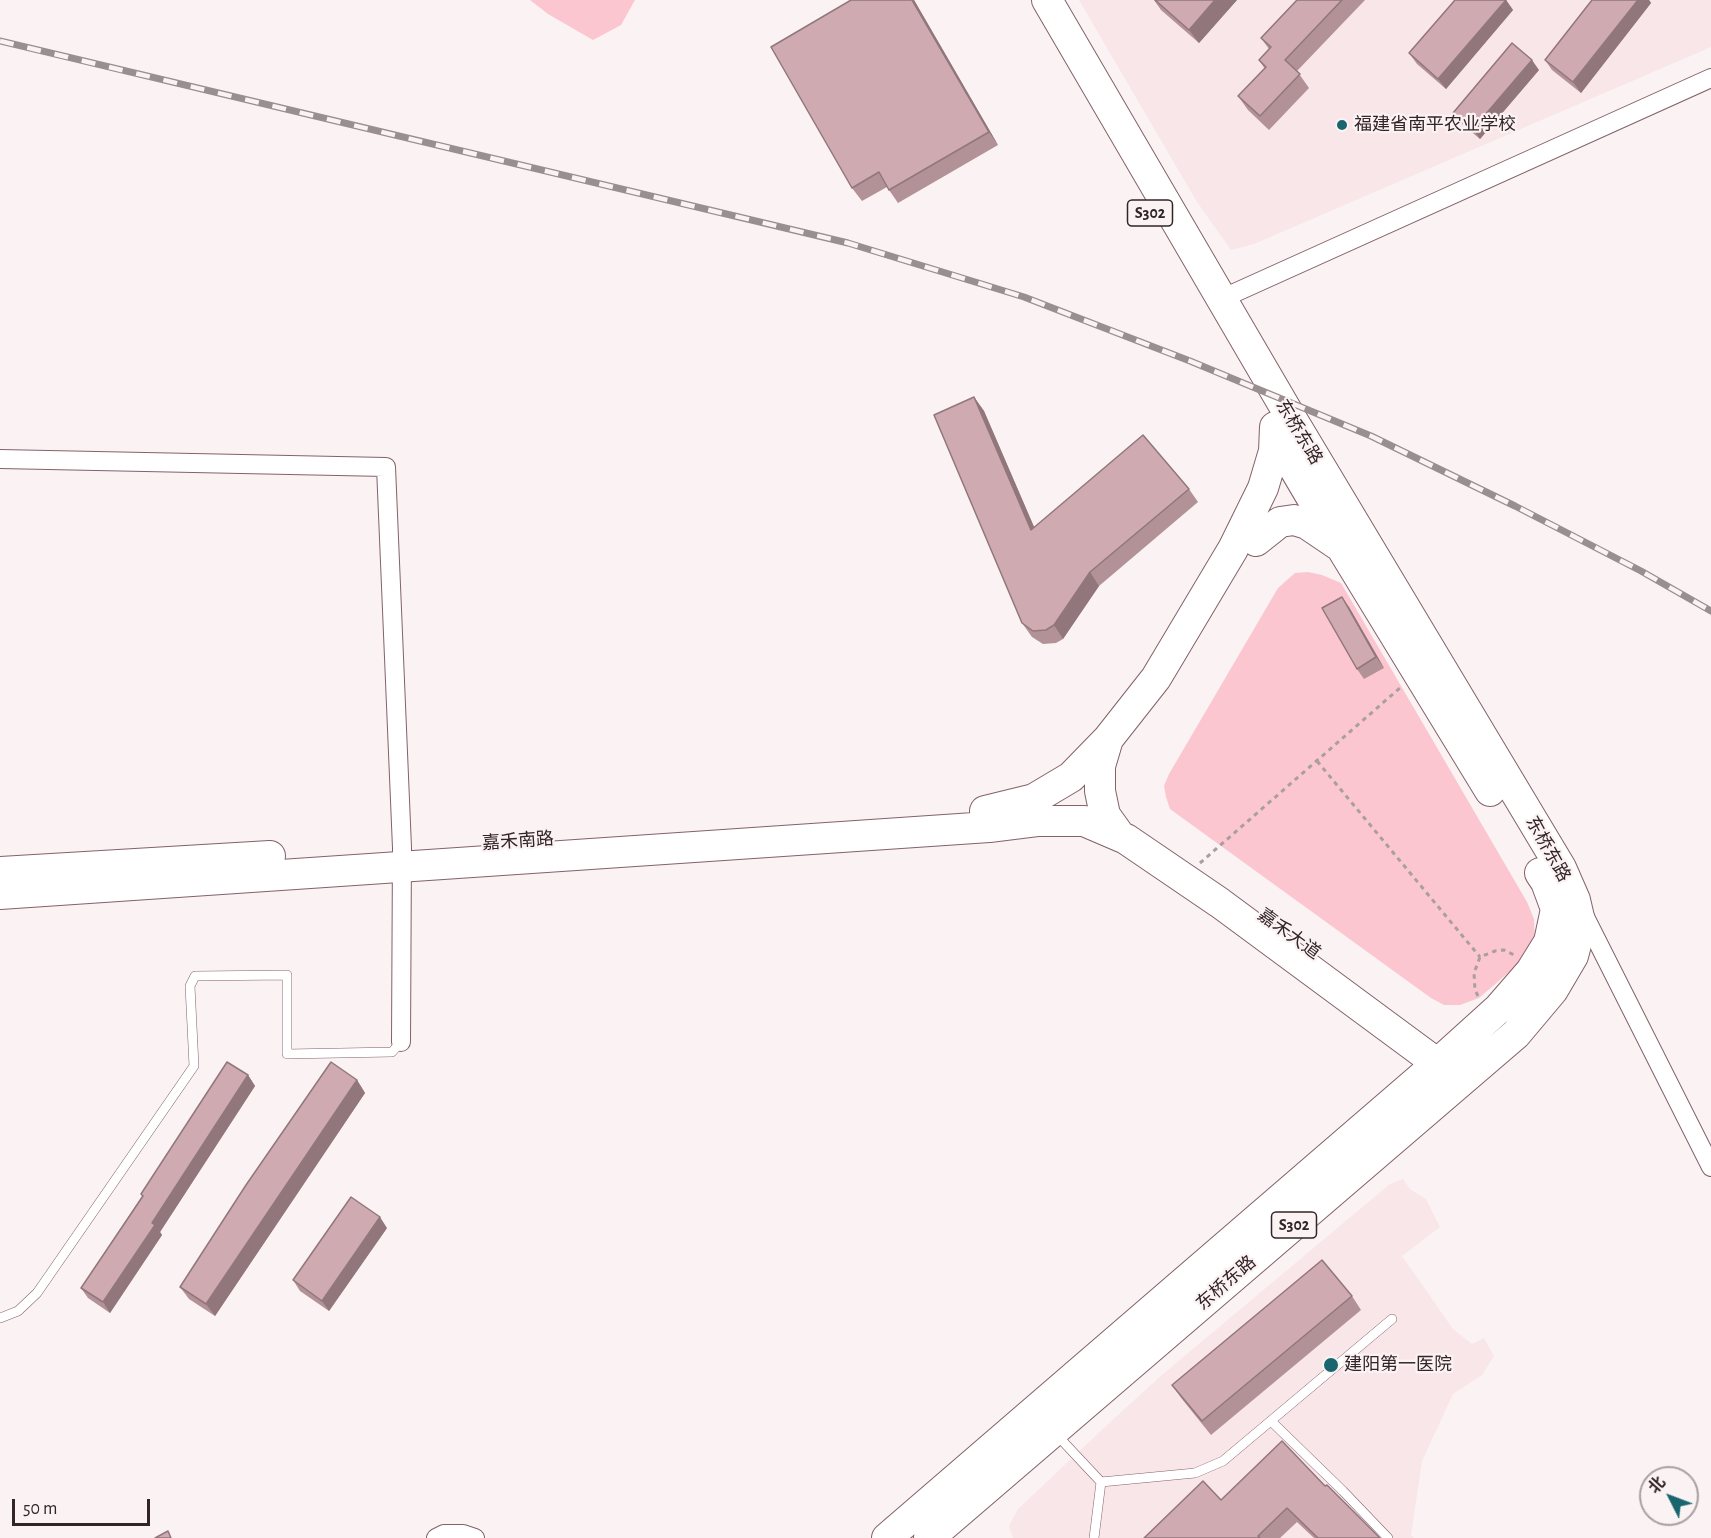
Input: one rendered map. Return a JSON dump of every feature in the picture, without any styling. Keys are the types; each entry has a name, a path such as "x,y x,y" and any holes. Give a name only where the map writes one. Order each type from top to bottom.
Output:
{"main road":[{"name":"东桥东路","path":"929,1538 1516,1034 1553,990 1573,956 1581,926 1575,900 1561,868 1350,540 1282,421 1025,0"},
{"name":"东桥东路","path":"1047,0 1221,299 1282,421"},
{"path":"1249,535 1274,504 1284,482 1294,439 1282,421"},
{"path":"1036,810 1071,777 1118,742 1155,707 1236,577 1282,421"},
{"path":"1290,461 1319,509 1350,540 1418,672"},
{"path":"1274,504 1288,500 1309,504 1319,509"},
{"path":"1249,535 1280,522 1294,520 1350,540"},
{"name":"东桥东路","path":"887,1538 1444,1057 1498,1009 1531,972 1549,942 1556,909 1546,882 1418,672"},
{"path":"1036,810 1060,809 1115,761 1118,742"},
{"path":"1118,742 1117,788 1126,829"},
{"path":"1095,813 1100,791 1100,775"},
{"path":"995,817 1051,804 1095,813"},
{"path":"1036,810 1095,813"},
{"name":"嘉禾南路","path":"0,894 402,858 989,811 995,817 1036,810"},
{"name":"嘉禾大道","path":"1095,813 1196,867 1468,1075"},
{"name":"嘉禾大道","path":"1126,829 1220,903 1444,1057"},
{"name":"嘉禾南路","path":"0,872 402,858"}],"street":[{"path":"1221,299 1711,78"},
{"path":"0,459 386,467 402,858 400,1042"},
{"path":"1561,868 1711,1167"},
{"path":"436,1538 444,1534 463,1534 475,1538"}],"lane":[{"path":"0,1318 18,1311 37,1293 194,1066 190,986 195,976 287,975 287,1054 392,1052 400,1042"},
{"path":"1101,1482 1195,1473 1223,1461 1392,1319"},
{"path":"1272,1422 1388,1538"},
{"path":"1053,1431 1101,1482"},
{"path":"1094,1538 1101,1482"}],"path":[{"path":"1196,867 1418,672"},
{"path":"1317,761 1480,957"},
{"path":"1479,998 1475,990 1474,974 1480,957 1488,953 1504,951 1522,959"}],"shaded area":[{"path":"530,0 635,0 621,25 593,40 548,14"},
{"name":"福建省南平农业学校","path":"1079,0 1711,0 1711,47 1254,244 1231,250 1197,202"},
{"path":"1308,572 1341,583 1527,902 1534,919 1535,944 1516,966 1479,998 1460,1005 1444,1005 1431,998 1170,809 1164,786 1169,774 1278,588 1295,573"},
{"name":"建阳第一医院","path":"1403,1179 1410,1189 1426,1199 1440,1227 1402,1256 1453,1329 1472,1344 1484,1338 1494,1356 1482,1375 1453,1394 1422,1461 1411,1535 1414,1538 1013,1538 1009,1526 1018,1509 1105,1427 1163,1374 1390,1184"}],"building":[{"path":"851,0 912,0 989,132 889,190 879,172 852,188 771,47"},
{"path":"1155,0 1215,0 1189,30"},
{"path":"1297,0 1342,0 1285,60 1300,74 1260,116 1238,96 1266,67 1259,60 1271,47 1261,38"},
{"path":"1455,0 1506,0 1438,79 1409,53"},
{"path":"1592,0 1638,0 1573,82 1545,60"},
{"path":"1512,43 1532,60 1473,129 1453,113"},
{"path":"974,397 1031,530 1143,435 1189,489 1090,572 1054,625 1046,630 1033,631 1022,623 934,415"},
{"path":"1342,597 1376,657 1357,669 1322,608"},
{"path":"227,1062 248,1075 152,1223 155,1225 103,1302 81,1288 143,1196 141,1194"},
{"path":"331,1062 357,1080 206,1304 180,1287 246,1185"},
{"path":"351,1197 380,1217 322,1301 293,1280"},
{"path":"1322,1260 1352,1296 1202,1421 1172,1385"},
{"path":"1282,1441 1380,1538 1318,1538 1287,1508 1258,1536 1260,1538 1144,1538 1203,1481 1221,1500"},
{"path":"168,1531 171,1538 155,1538"}],"railway":[{"path":"0,41 848,243 1024,297 1190,361 1371,436 1515,506 1641,571 1711,611"}],"place":[{"name":"福建省南平农业学校","path":"1342,125"},
{"name":"建阳第一医院","path":"1331,1365"}]}
